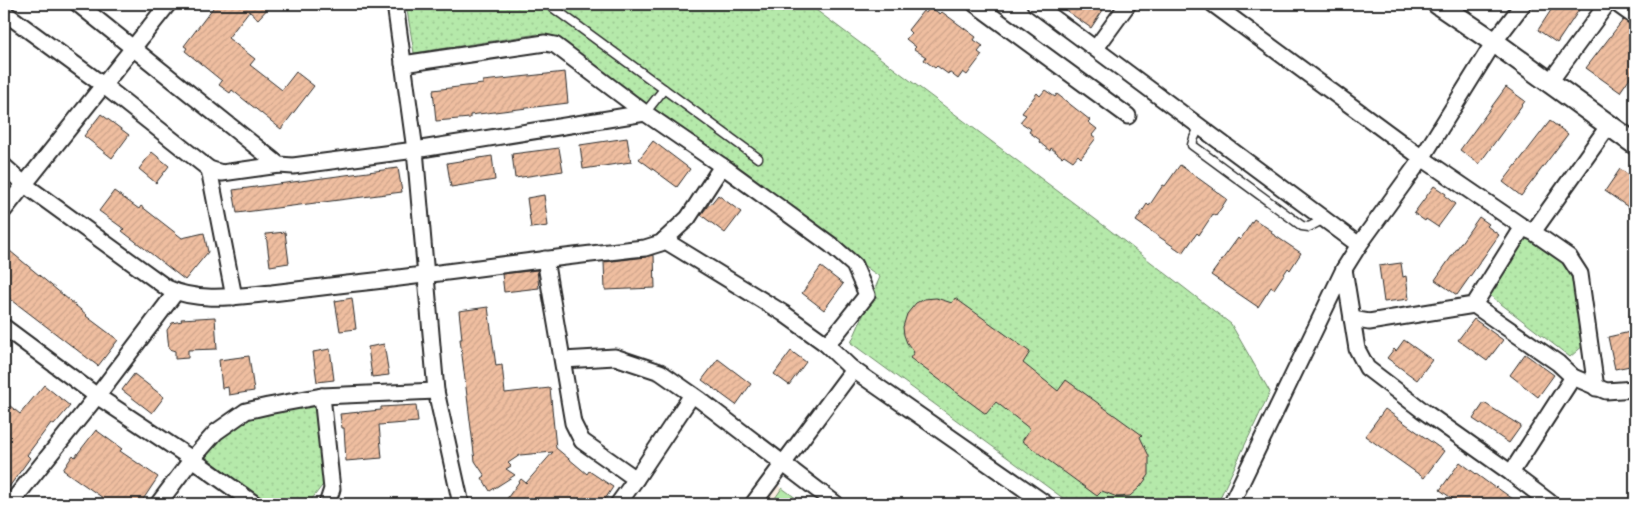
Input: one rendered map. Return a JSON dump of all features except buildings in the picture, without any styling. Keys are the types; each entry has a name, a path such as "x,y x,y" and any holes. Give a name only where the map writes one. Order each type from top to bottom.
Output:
{"street":[{"path":"78,4 279,165"},
{"path":"4,210 168,4"},
{"path":"394,4 415,150 436,391 461,504"},
{"path":"975,4 1128,116"},
{"path":"1035,4 1358,245"},
{"path":"1096,48 1128,4"},
{"path":"1213,4 1422,158 1570,257 1580,274 1596,388"},
{"path":"1438,4 1635,144"},
{"path":"1231,504 1344,269 1358,245 1422,158 1494,42 1523,4"},
{"path":"1549,83 1607,4"},
{"path":"1617,4 1635,17"},
{"path":"4,11 103,85 209,169 222,173 415,150 645,113"},
{"path":"403,64 545,43 555,44 645,113 722,166 854,265 867,295 826,344"},
{"path":"1474,305 1528,230 1609,125"},
{"path":"4,166 25,185 153,279 176,292 213,297 426,275 645,248 661,243 688,218 722,166"},
{"path":"209,169 234,296"},
{"path":"664,240 783,313 826,344 851,368 1046,504"},
{"path":"545,259 573,423 582,441 636,479"},
{"path":"1344,269 1357,348 1367,368 1552,504"},
{"path":"10,504 97,396 176,292"},
{"path":"1352,319 1369,322 1474,305 1558,363 1573,377 1606,392 1635,389"},
{"path":"4,328 97,396 192,459 255,504"},
{"path":"563,360 616,357 660,372 836,504"},
{"path":"753,504 784,465 853,370 851,368"},
{"path":"1511,472 1573,377"},
{"path":"158,504 192,459 216,432 246,412 322,396 436,391"},
{"path":"618,504 692,395"},
{"path":"322,396 332,489 327,504"}],"lane":[{"path":"548,4 758,158"},
{"path":"645,113 664,89"}],"shaded area":[{"path":"776,484 804,504 761,504"}],"green space":[{"path":"406,4 808,4 1107,228 1231,324 1270,392 1217,504 1071,504 851,343 880,277 538,34 414,53"},
{"path":"1525,237 1535,238 1570,265 1584,345 1570,357 1488,294"},
{"path":"310,404 319,406 325,482 308,504 267,504 206,457 225,433 247,418"},
{"path":"782,488 804,504 771,504"}]}
